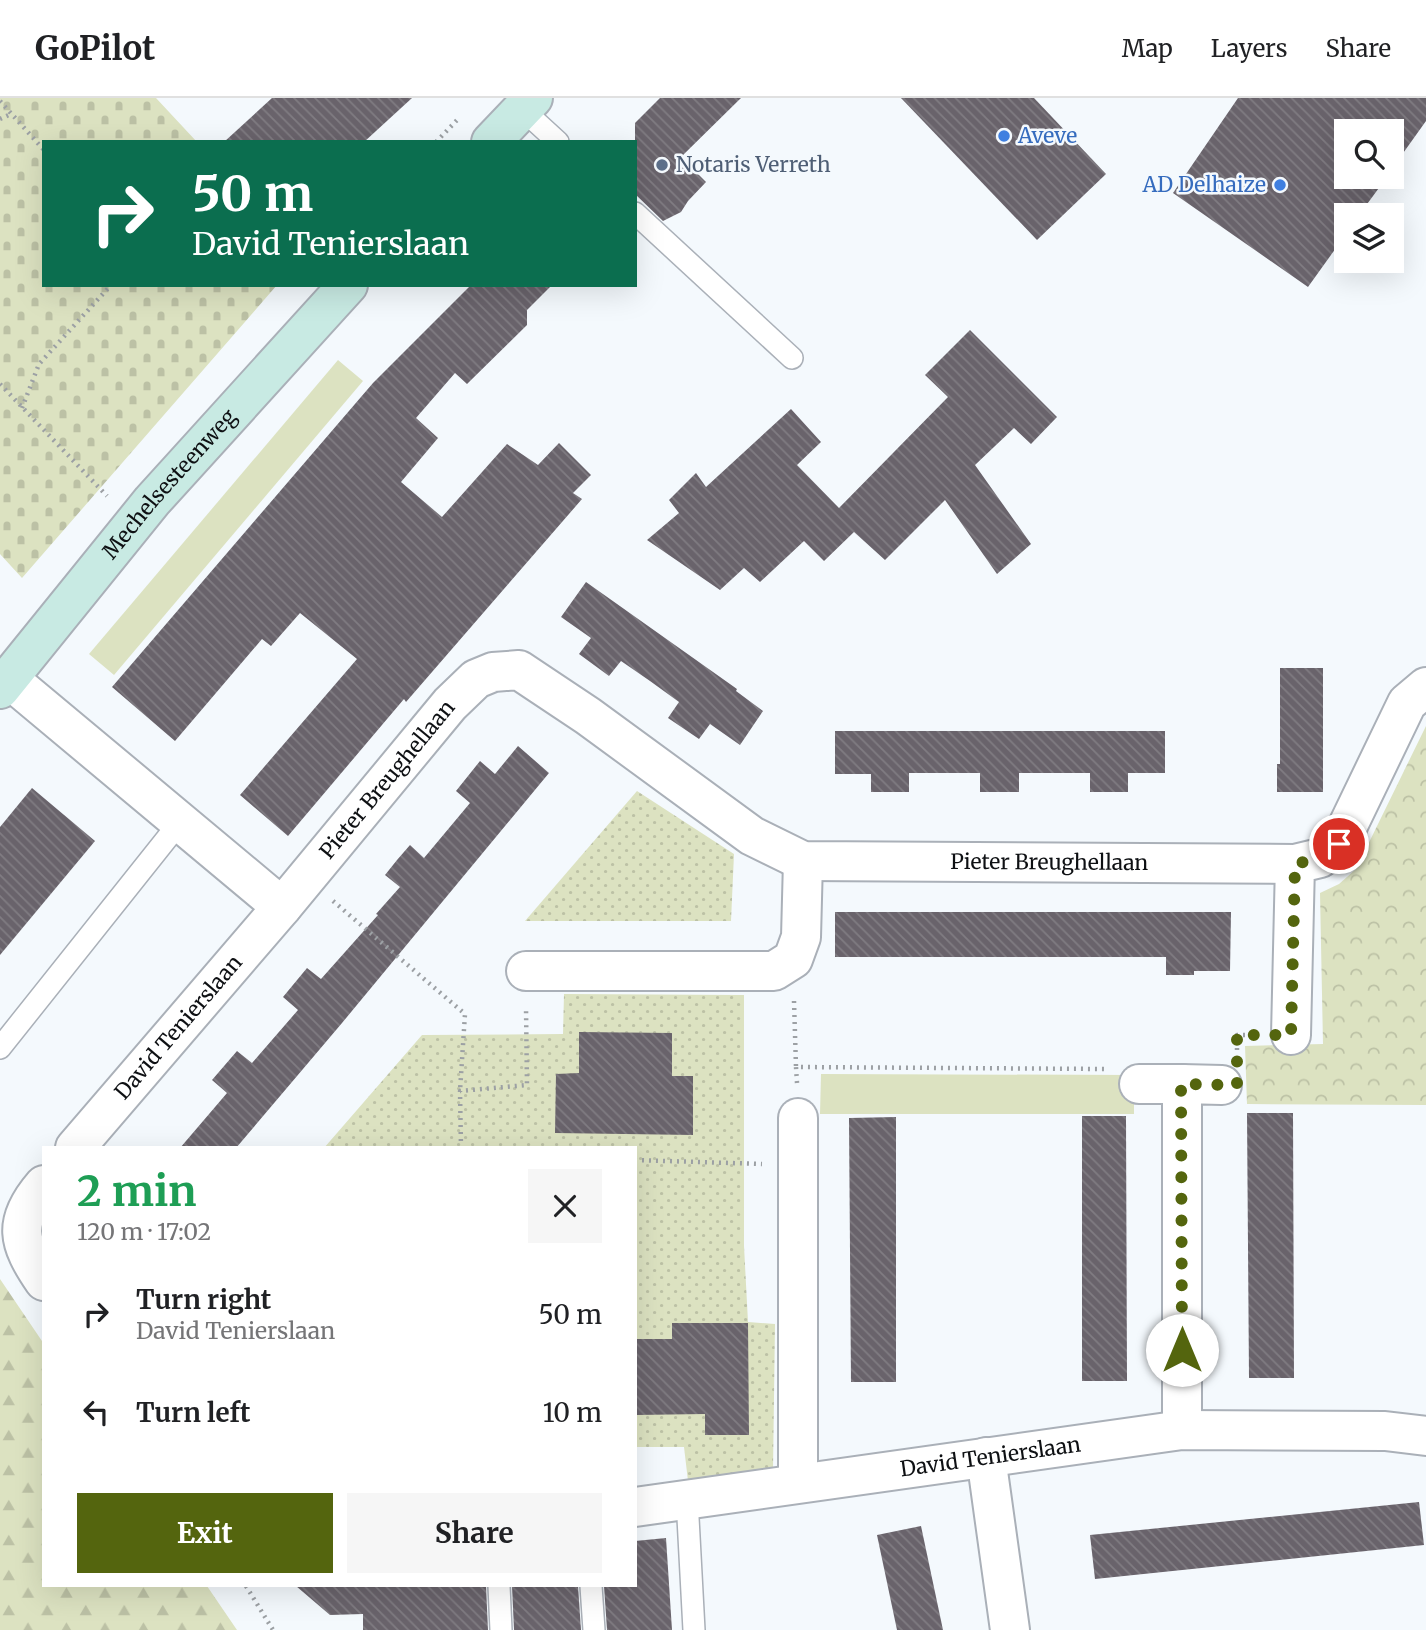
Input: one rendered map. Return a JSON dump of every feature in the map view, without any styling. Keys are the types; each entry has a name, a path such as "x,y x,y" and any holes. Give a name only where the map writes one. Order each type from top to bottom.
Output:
{"street":[{"path":"493,140 528,104"},
{"name":"Mechelsesteenweg","path":"4,684 162,491 346,287"},
{"name":"Pieter Breughellaan","path":"282,907 450,704 476,679 493,672 519,670 588,716 752,836 803,861 1295,864 1320,858 1339,844 1407,703 1426,687"},
{"path":"4,684 180,822 282,907"},
{"path":"526,971 774,971 793,959 801,937 803,861"},
{"path":"1291,1035 1295,864"},
{"name":"David Tenierslaan","path":"77,1146 282,907"},
{"path":"1139,1084 1223,1085"},
{"path":"1181,1084 1182,1430"},
{"path":"798,1118 798,1483"},
{"path":"42,1188 22,1216 21,1236 27,1256 42,1278"},
{"name":"David Tenierslaan","path":"637,1507 1182,1430 1385,1431 1426,1436"},
{"path":"986,1457 1010,1630"}],"lane":[{"path":"528,104 556,140"},
{"path":"637,215 792,358"},
{"path":"0,1048 180,822"},
{"path":"687,1499 694,1630"},
{"path":"499,1587 501,1630"},
{"path":"592,1587 594,1630"}],"path":[{"path":"0,101 42,147"},
{"path":"0,120 11,114"},
{"path":"22,408 38,364 109,287"},
{"path":"0,384 134,524"},
{"path":"306,878 465,1014 460,1091 461,1146"},
{"path":"793,959 798,1118"},
{"path":"460,1091 527,1085 526,971"},
{"path":"1223,1085 1237,1085 1237,1035 1291,1035"},
{"path":"796,1067 1139,1069 1139,1084"},
{"path":"637,1160 798,1165"},
{"path":"247,1587 273,1630"}],"green space":[{"path":"0,98 156,98 195,140 42,140 42,287 275,287 22,578 0,554"},
{"path":"338,360 363,381 114,675 89,654"},
{"path":"1426,726 1426,1105 1247,1104 1245,1046 1323,1044 1320,893 1339,884 1356,869"},
{"path":"637,791 734,854 731,921 525,921"},
{"path":"564,994 744,995 744,1246 748,1322 775,1324 773,1470 688,1481 684,1447 637,1447 637,1146 326,1146 422,1035 563,1034"},
{"path":"821,1074 1134,1075 1134,1114 820,1114"},
{"path":"0,1279 42,1341 42,1587 208,1587 237,1630 0,1630"}],"building":[{"path":"272,98 412,98 366,140 226,140"},
{"path":"660,98 741,98 681,157 706,182 681,212 663,221 637,196 635,123"},
{"name":"Aveve","path":"901,98 1034,98 1106,174 1037,240"},
{"name":"AD Delhaize","path":"1238,98 1426,98 1426,121 1404,152 1404,119 1334,119 1334,189 1378,189 1368,203 1334,203 1334,251 1308,287 1173,193"},
{"path":"469,287 550,287 527,310 527,325 467,384 455,373 416,418 438,438 401,482 442,517 507,444 538,465 559,443 591,475 573,493 582,499 406,702 404,699 288,836 240,795 357,659 300,613 271,646 262,639 175,741 112,687 373,383"},
{"path":"970,330 1057,417 1031,444 1014,428 975,465 1031,544 997,574 945,500 885,560 854,532 824,561 804,541 760,582 744,568 720,590 647,540 679,513 669,500 696,473 706,487 791,409 821,442 797,465 839,508 948,397 925,375"},
{"path":"586,582 737,689 736,691 763,711 740,745 710,724 699,739 668,718 679,702 650,681 621,661 609,676 579,654 591,638 561,617"},
{"path":"1280,668 1323,668 1323,792 1277,792 1277,764 1280,764"},
{"path":"835,731 1165,731 1165,773 1128,773 1128,792 1090,792 1090,773 1019,773 1019,792 980,792 980,773 909,773 909,792 871,792 871,774 835,774"},
{"path":"518,746 549,773 238,1146 182,1146 227,1093 212,1080 237,1051 252,1063 298,1010 283,997 307,968 321,979 400,887 385,875 397,860 410,845 424,858 470,803 456,791 480,761 495,774"},
{"path":"32,788 95,841 0,955 0,827"},
{"path":"835,912 1231,912 1230,971 1194,971 1194,975 1166,975 1166,957 835,957"},
{"path":"579,1032 672,1033 672,1076 693,1076 693,1135 555,1133 556,1074 579,1073"},
{"path":"1247,1113 1293,1113 1294,1378 1249,1378"},
{"path":"1082,1116 1126,1116 1127,1381 1082,1381"},
{"path":"896,1117 896,1382 851,1382 849,1118"},
{"path":"672,1323 748,1323 749,1435 705,1435 705,1414 637,1415 637,1339 672,1339"},
{"path":"1419,1502 1424,1545 1095,1579 1090,1535"},
{"path":"921,1526 943,1630 897,1630 877,1535"},
{"path":"666,1538 672,1630 607,1630 604,1587 637,1587 637,1541"},
{"path":"297,1587 486,1587 488,1630 363,1630 363,1614 330,1615"},
{"path":"512,1587 578,1587 581,1630 514,1630"}],"place":[{"name":"Aveve","path":"1004,136"},
{"name":"Notaris Verreth","path":"662,165"},
{"name":"AD Delhaize","path":"1280,185"}],"route":[{"path":"1182,1350 1181,1084 1237,1085 1237,1035 1291,1035 1295,864 1320,858 1339,844"}]}
